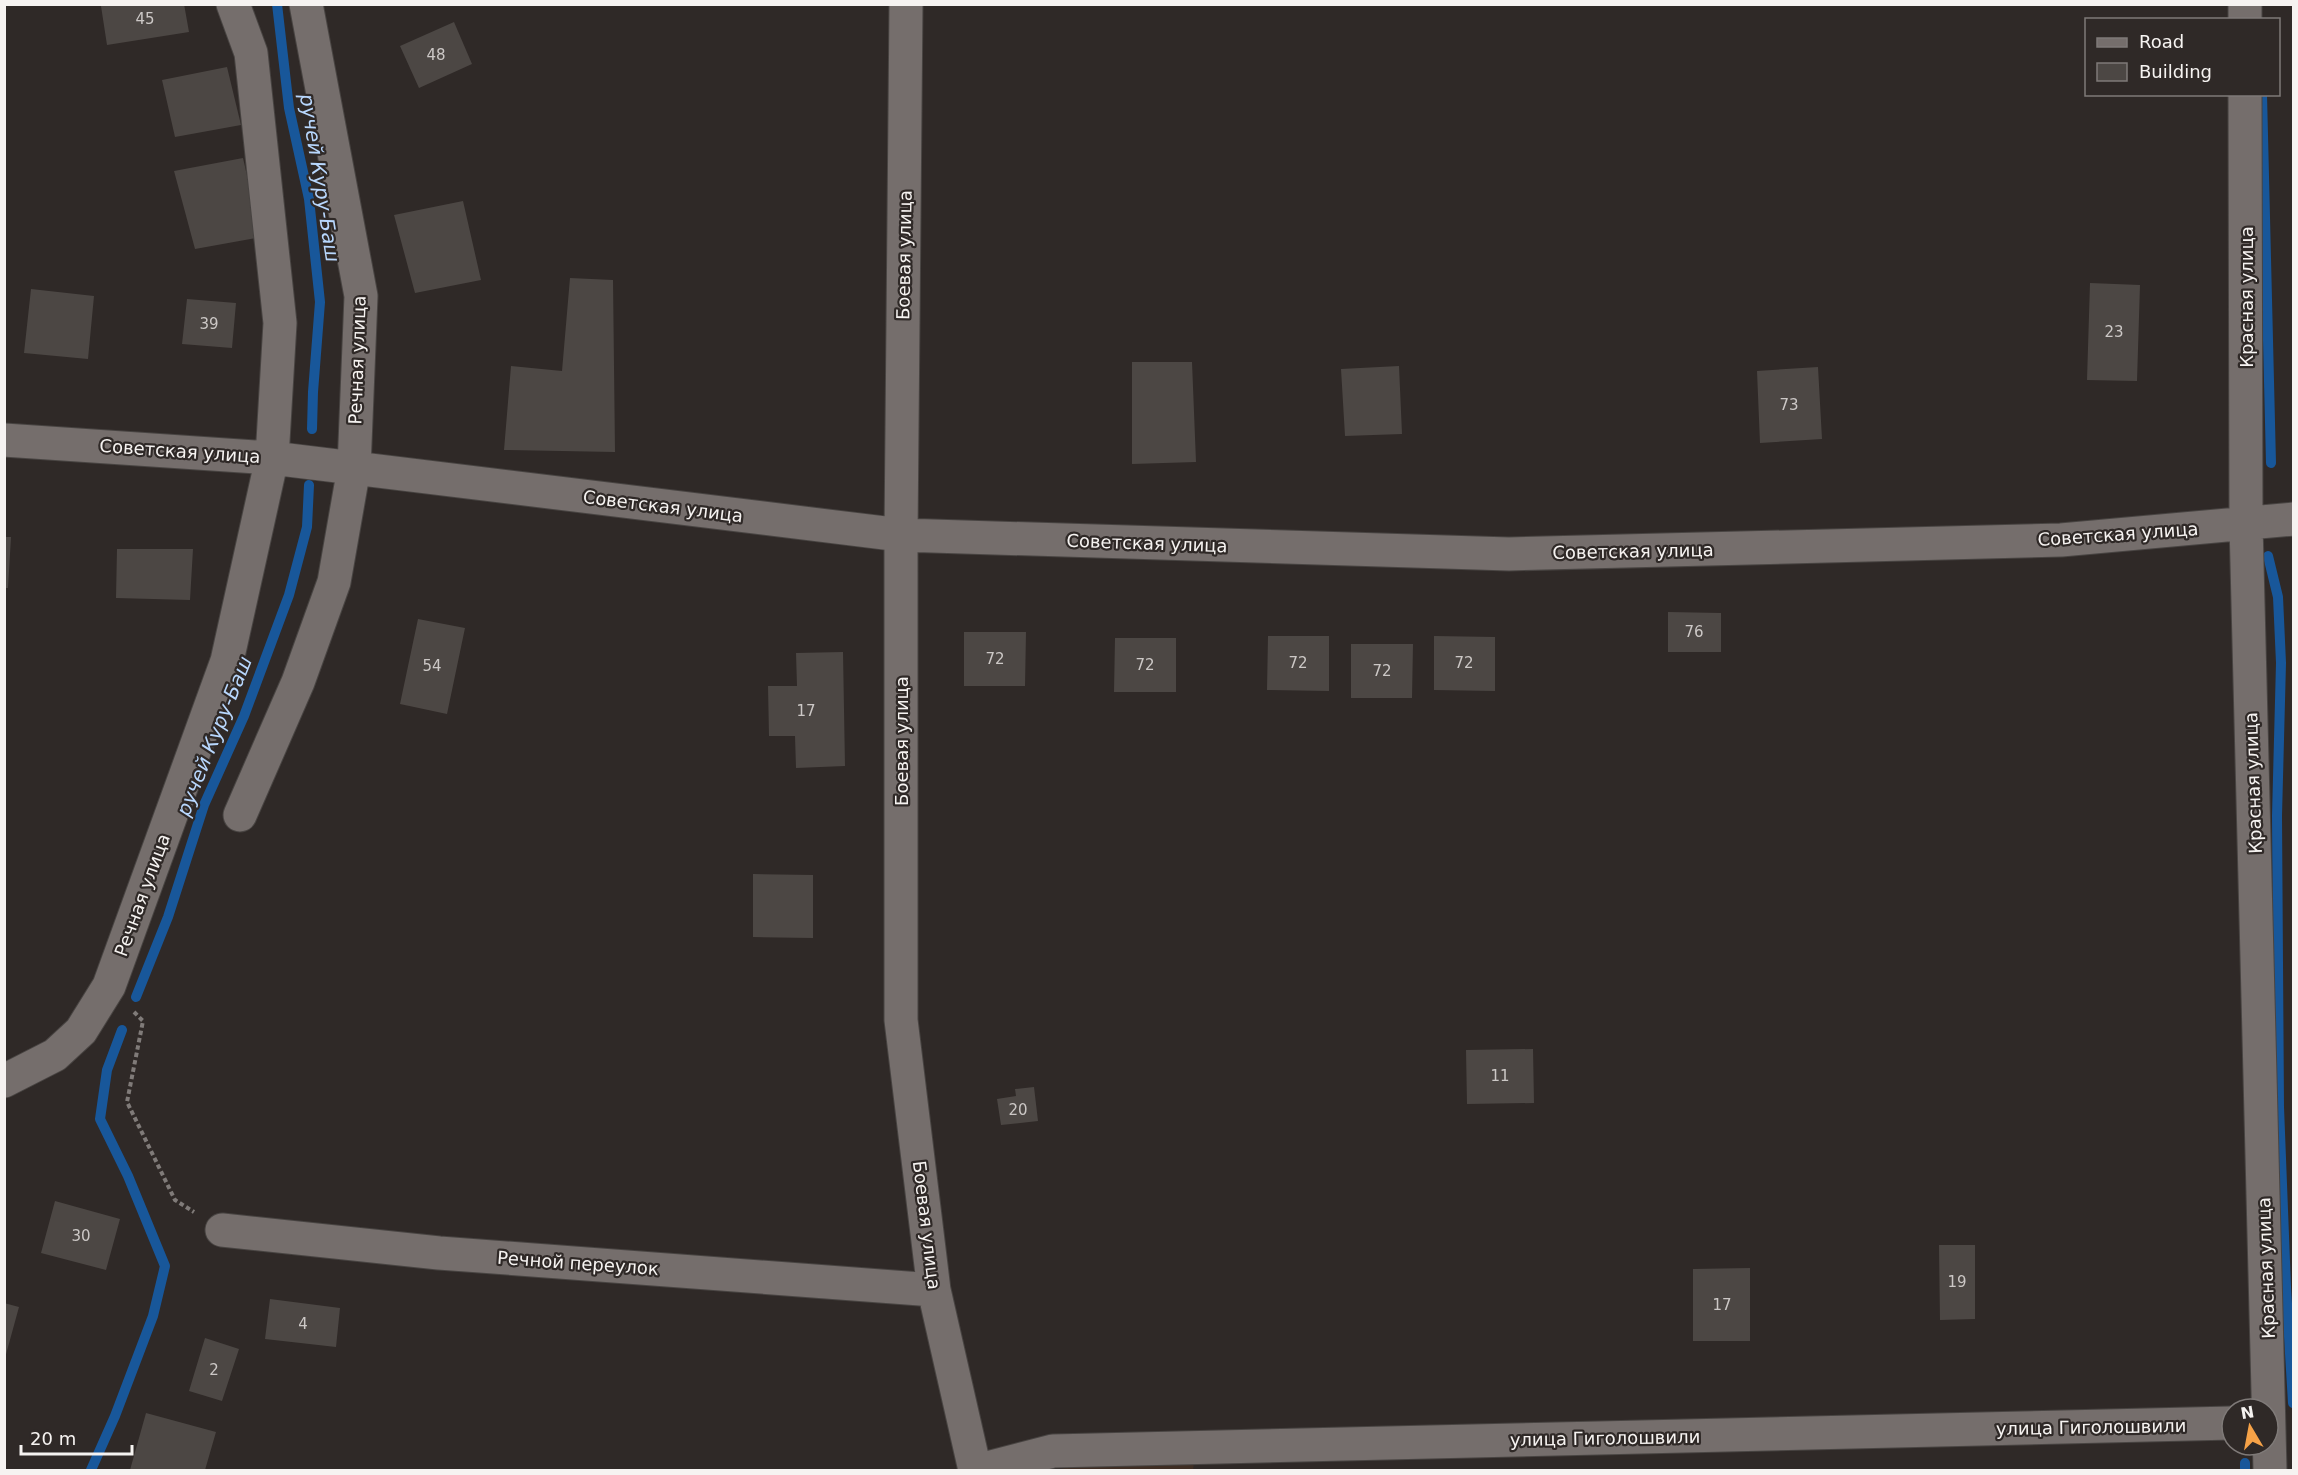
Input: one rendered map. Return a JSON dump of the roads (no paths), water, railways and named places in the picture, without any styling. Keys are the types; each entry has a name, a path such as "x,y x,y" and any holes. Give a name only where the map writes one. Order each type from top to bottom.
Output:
{"street":[{"name":"Речная улица","path":"4,1081 56,1055 81,1031 109,986 227,661 272,458 280,323 251,53 233,4"},
{"name":"Речная улица","path":"240,815 298,682 334,582 354,468 361,296 306,4"},
{"name":"Боевая улица","path":"906,4 901,535 901,1020 934,1290 975,1470"},
{"name":"Красная улица","path":"2246,96 2246,524 2276,1397"},
{"name":"Советская улица","path":"4,440 272,458 901,535 1509,554 2061,540 2294,519"},
{"name":"Речной переулок","path":"222,1230 439,1253 934,1290"},
{"name":"улица Гиголошвили","path":"980,1470 1053,1451 2220,1424"}],"waterway":[{"name":"ручей Куру-Баш","path":"277,4 289,108 309,199 320,302 312,429"},
{"path":"2262,96 2271,463"},
{"name":"ручей Куру-Баш","path":"136,997 168,917 204,805 244,716 289,595 307,527 309,485"},
{"path":"2268,556 2278,597 2281,663 2277,816 2279,1107 2293,1403"},
{"name":"ручей Куру-Баш","path":"91,1470 115,1416 153,1316 165,1266 128,1176 100,1119 107,1070 122,1030"},
{"path":"2245,1463 2245,1470"}]}
